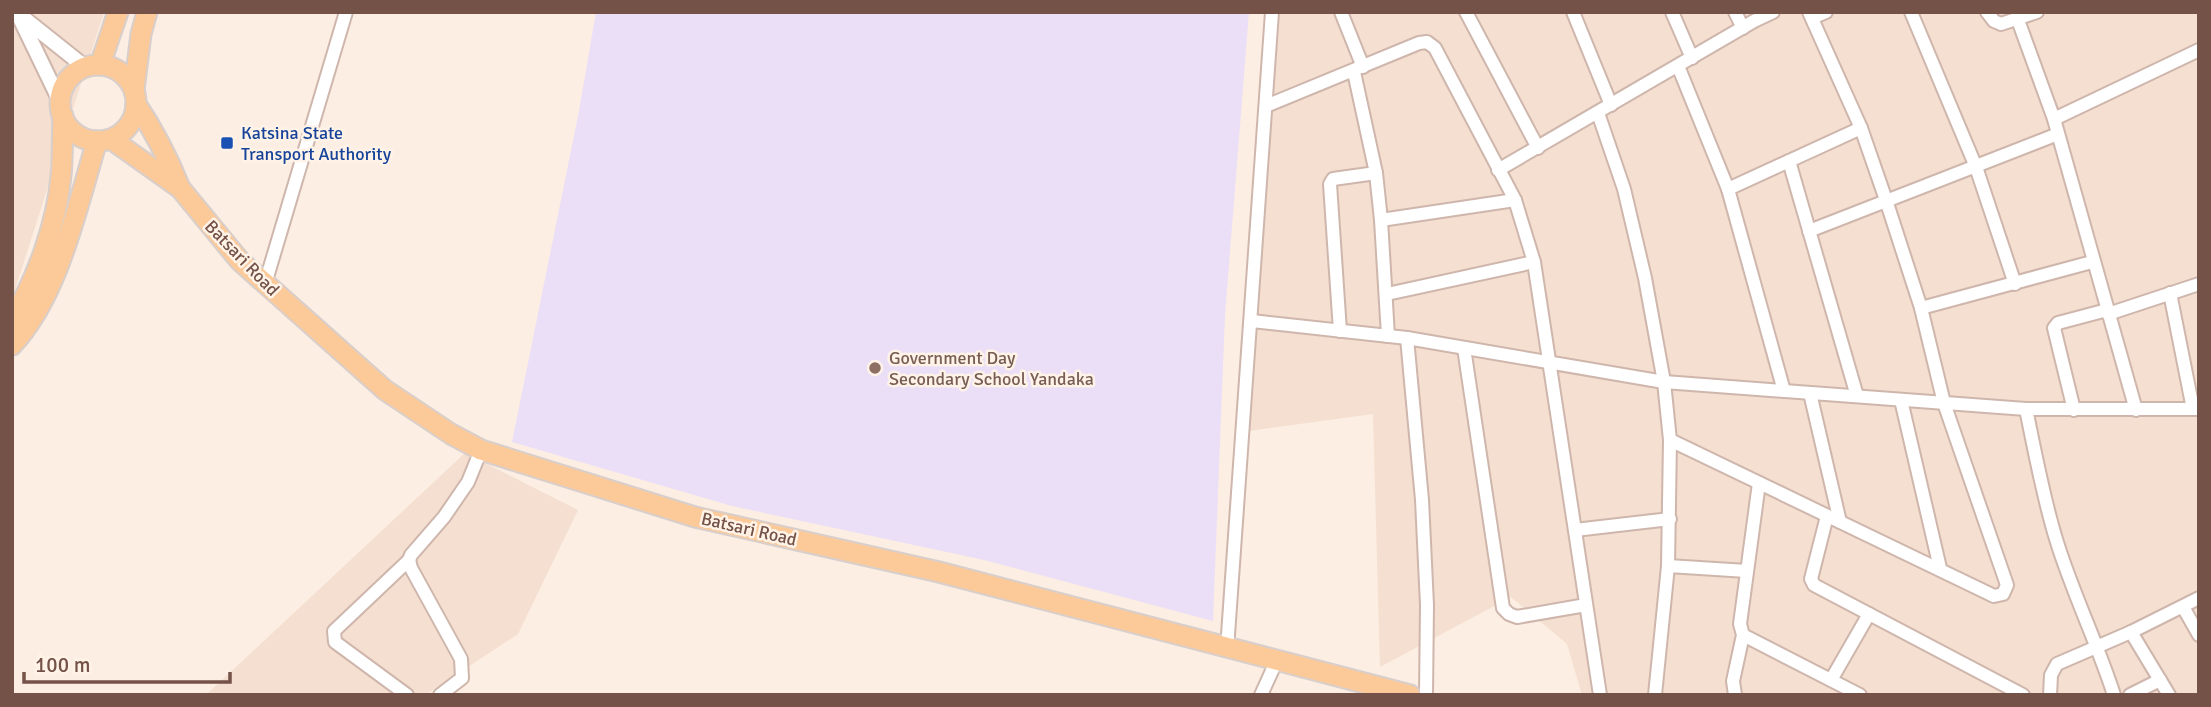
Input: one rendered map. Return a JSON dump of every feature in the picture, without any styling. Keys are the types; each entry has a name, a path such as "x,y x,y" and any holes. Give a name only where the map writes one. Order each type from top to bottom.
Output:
{"main road":[{"path":"92,66 117,12"},
{"path":"12,345 37,313 52,281 104,140 124,131 133,119 141,34 147,12"},
{"path":"12,318 23,301 42,254 57,201 61,176 61,109 64,87 72,75 92,66 114,68 126,77 168,156 180,188"},
{"path":"61,109 71,129 82,138 104,140 180,188"},
{"name":"Batsari Road","path":"180,188 240,261 385,390 451,434 481,450 695,517 939,572 1410,695"}],"street":[{"path":"17,12 92,66"},
{"path":"17,12 61,109"},
{"path":"265,284 346,12"},
{"path":"1227,649 1272,12"},
{"path":"1340,12 1358,69 1376,173 1388,336"},
{"path":"1466,12 1538,148"},
{"path":"1573,12 1611,105"},
{"path":"1672,12 1692,58"},
{"path":"1735,12 1743,28"},
{"path":"1499,170 1773,12"},
{"path":"1670,440 1994,596 2003,594 2007,585 1944,403 1921,308 1886,200 1861,128 1810,15 1826,12"},
{"path":"1911,12 1976,167 2015,284"},
{"path":"1987,12 1994,21 2001,24 2037,12"},
{"path":"2018,20 2054,118 2136,410"},
{"path":"1266,106 1419,43 1427,42 1435,48 1515,200 1534,262 1600,695"},
{"path":"2054,118 2199,50"},
{"path":"1678,66 1728,189 1784,391"},
{"path":"1598,113 1627,201 1645,278 1664,382 1670,440 1668,566 1655,695"},
{"path":"1728,189 1861,128"},
{"path":"1809,230 2058,134"},
{"path":"1789,161 1857,397"},
{"path":"1340,331 1330,184 1333,178 1376,173"},
{"path":"1381,220 1515,200"},
{"path":"1921,308 2092,261"},
{"path":"1387,294 1534,262"},
{"path":"2074,410 2054,328 2058,323 2107,312 2199,284"},
{"path":"1252,321 1407,338 1664,382 2026,409 2197,409 2170,293"},
{"path":"1407,338 1422,500 1427,605 1426,695"},
{"path":"1464,348 1503,608 1517,617 1586,605"},
{"path":"1811,393 1834,519 1812,583 2023,695"},
{"path":"1901,400 1940,568"},
{"path":"2026,409 2051,524 2114,695"},
{"path":"407,695 335,642 334,631 409,560 444,517 468,482 481,450"},
{"path":"1735,695 1733,681 1743,635 1740,624 1759,483"},
{"path":"1575,530 1670,519"},
{"path":"409,560 461,659 462,678 440,695"},
{"path":"1668,566 1747,571"},
{"path":"2050,695 2051,675 2057,664 2131,632 2199,598"},
{"path":"2183,607 2199,635"},
{"path":"1831,680 1868,614"},
{"path":"2131,632 2169,695"},
{"path":"1743,635 1860,695"},
{"path":"1267,691 1276,662"},
{"path":"2130,695 2160,680"}],"shaded area":[{"path":"12,12 104,12 12,299"},
{"name":"Government Day Secondary School Yandaka","path":"596,12 1249,12 1225,315 1213,621 984,560 732,506 512,442 579,111"},
{"path":"1268,12 2199,12 2199,695 1582,695 1567,644 1511,597 1380,667 1373,414 1241,432"},
{"path":"465,453 578,510 518,634 425,695 206,695"}],"place":[{"name":"Katsina State Transport Authority","path":"227,143"},
{"name":"Government Day Secondary School Yandaka","path":"875,368"}]}
